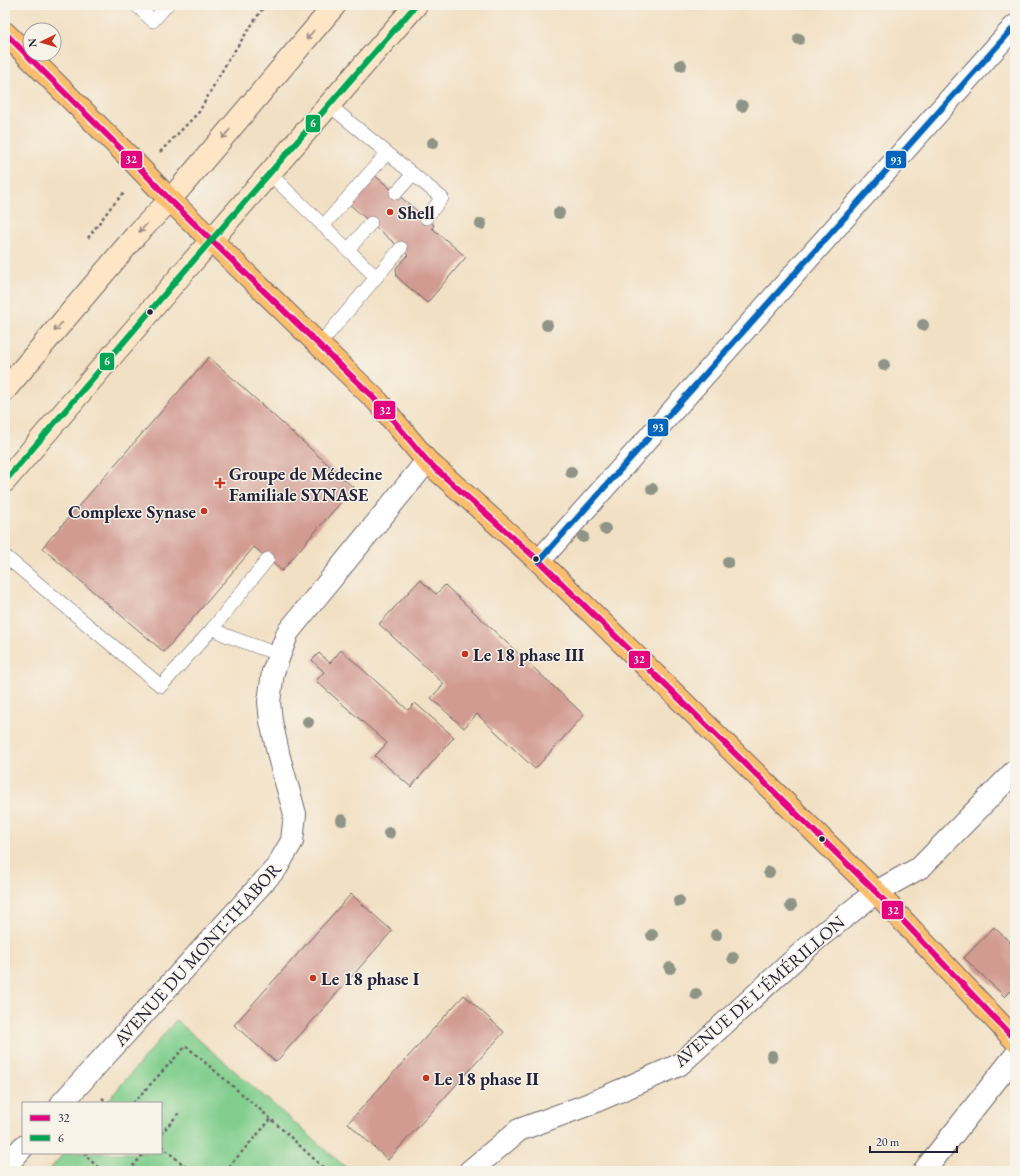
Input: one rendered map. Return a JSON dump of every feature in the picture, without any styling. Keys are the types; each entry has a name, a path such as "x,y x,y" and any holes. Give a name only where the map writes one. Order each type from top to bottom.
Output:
{"main road":[{"path":"5,390 136,235 170,200 335,5"},
{"path":"5,481 211,240 416,5"},
{"path":"5,33 170,200 378,402 428,461 539,561 876,892 1015,1040"}],"street":[{"path":"539,561 1015,26"},
{"name":"AVENUE DU MONT-THABOR","path":"63,1102 277,868 292,841 295,814 279,758 269,702 273,672 288,632 428,461"},
{"name":"AVENUE DE L'ÉMÉRILLON","path":"470,1171 519,1130 587,1105 679,1065 819,937 876,892 921,867 1015,770"},
{"path":"924,1171 1015,1056"},
{"path":"5,1167 22,1148"}],"lane":[{"path":"136,5 154,21 167,5"},
{"path":"329,105 442,198 426,218"},
{"path":"323,226 387,153"},
{"path":"269,174 376,277"},
{"path":"396,193 412,174"},
{"path":"348,250 371,223"},
{"path":"319,345 401,248"},
{"path":"5,556 161,686 213,628 268,559"},
{"path":"213,628 225,635 280,654"}],"path":[{"path":"173,138 199,112 227,62 265,5"},
{"path":"88,238 111,207"},
{"path":"134,1102 186,1046 271,1119 327,1171"},
{"path":"162,1133 179,1113"},
{"path":"226,1171 271,1119"},
{"path":"162,1147 191,1171"},
{"path":"86,1154 102,1171"},
{"path":"129,1171 143,1154"},
{"path":"176,1171 183,1164"}],"green space":[{"path":"176,1020 350,1171 51,1171 50,1169 63,1154 162,1154 162,1102 107,1102"}],"building":[{"path":"373,174 434,225 432,228 466,257 427,303 397,277 396,268 408,255 348,203"},
{"name":"Complexe Synase","path":"209,357 354,488 282,571 254,547 164,652 42,548"},
{"name":"Le 18 phase III","path":"420,580 436,594 445,585 584,715 535,769 477,714 464,728 431,698 444,684 379,624"},
{"path":"341,650 408,710 415,703 454,737 411,787 375,756 387,743 316,681 324,672 312,660 319,653 330,663"},
{"name":"Le 18 phase I","path":"351,894 392,931 276,1062 234,1025"},
{"path":"994,927 1015,947 1015,987 1005,997 964,958"},
{"name":"Le 18 phase II","path":"464,995 504,1032 388,1160 348,1123"}],"transit line":[{"name":"6","path":"5,481 181,275 416,5"},
{"name":"93","path":"539,561 1015,26"},
{"name":"32","path":"5,33 170,200 378,402 427,461 539,561 876,892 1015,1040"}],"place":[{"name":"Shell","path":"390,212"},
{"name":"Groupe de Médecine Familiale SYNASE","path":"220,483"},
{"name":"Complexe Synase","path":"204,511"},
{"name":"Le 18 phase III","path":"465,654"},
{"name":"Le 18 phase I","path":"313,978"},
{"name":"Le 18 phase II","path":"426,1078"}]}
